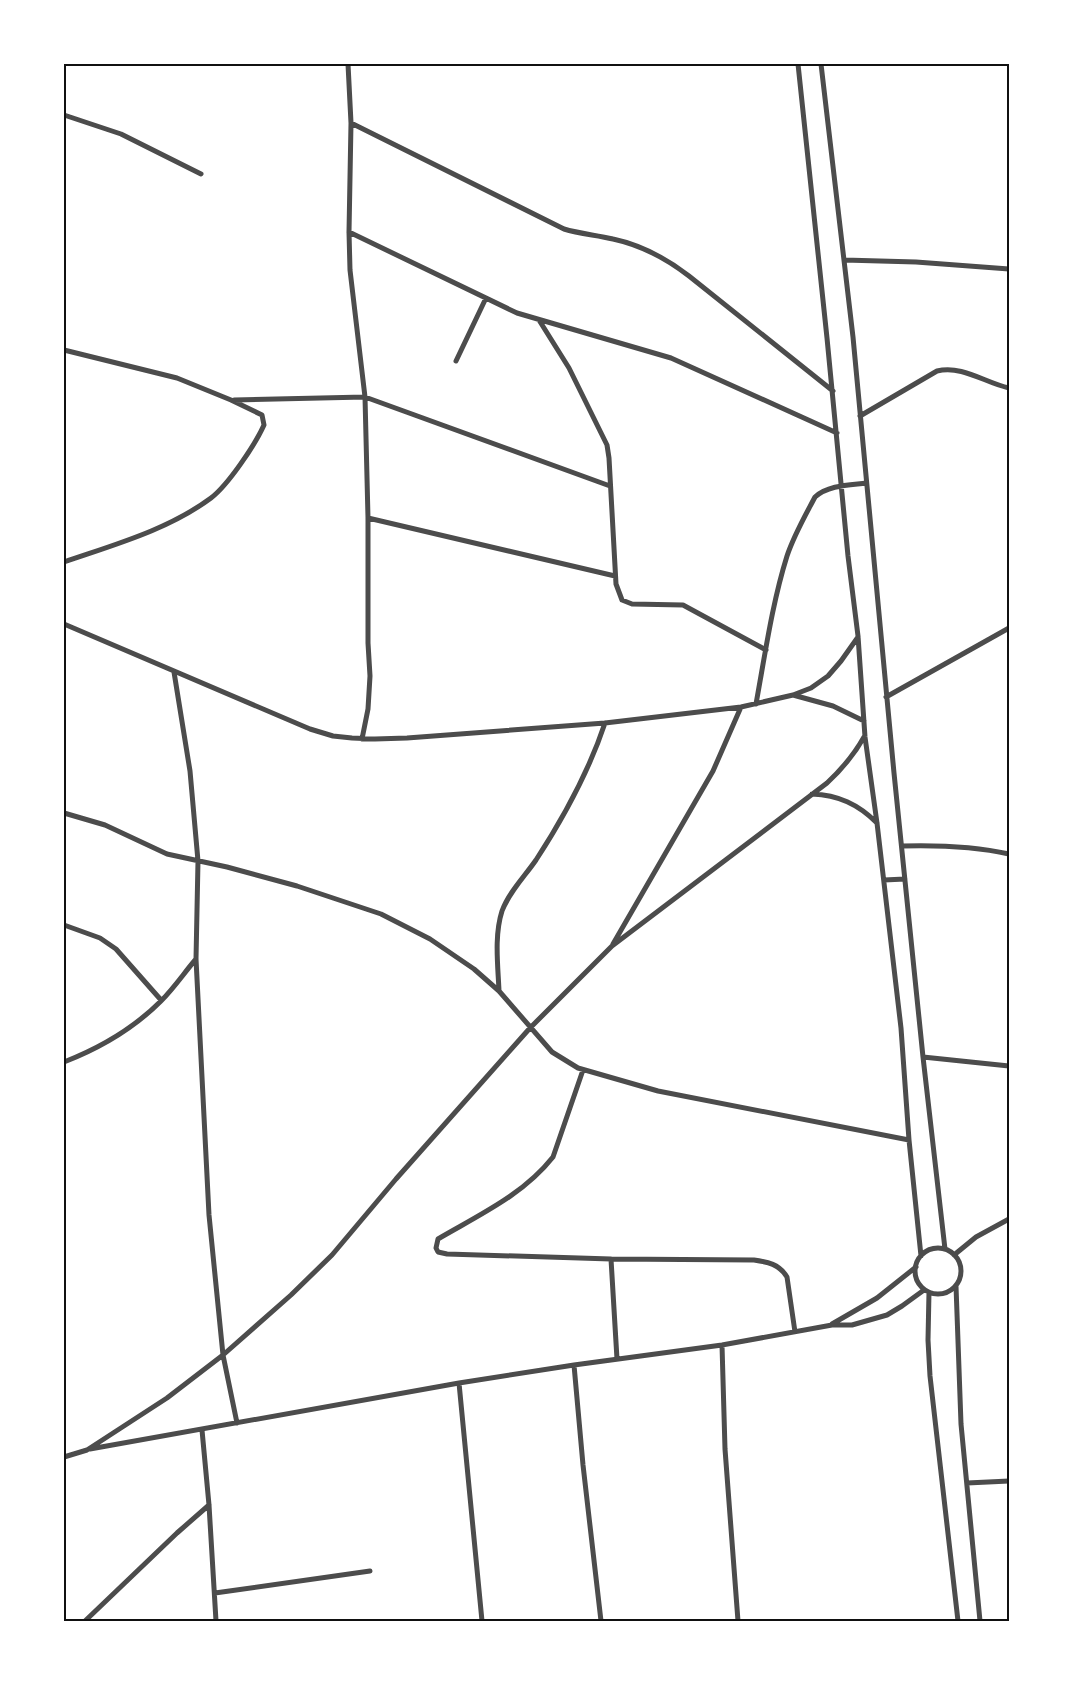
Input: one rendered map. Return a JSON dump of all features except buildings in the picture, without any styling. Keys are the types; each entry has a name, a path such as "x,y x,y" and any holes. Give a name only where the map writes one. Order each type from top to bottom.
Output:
{"street":[{"path":"348,64 351,124 348,232 350,270 365,397 368,518 368,644 370,676 368,709 362,739"},
{"path":"798,64 858,636 864,737 877,823 901,1028 909,1140 921,1256 916,1267 916,1275 918,1282 926,1291 936,1294 950,1291 956,1286 960,1279 961,1270 960,1262 954,1255 945,1249 935,1249 921,1256"},
{"path":"821,64 844,260 886,697 945,1249"},
{"path":"64,115 121,134 201,174"},
{"path":"351,124 564,229 584,235 613,239 647,250 689,276 833,390"},
{"path":"348,232 517,313 671,358 837,433"},
{"path":"844,260 916,262 1009,269"},
{"path":"456,360 486,298"},
{"path":"539,320 569,368 604,437 609,458 615,576 622,600 632,604 683,605 766,650"},
{"path":"64,350 176,378 231,400 262,415 264,419 264,425 256,442 218,492 198,506 136,537 64,562"},
{"path":"860,416 937,370 957,370 1009,388"},
{"path":"231,400 365,397 610,486"},
{"path":"756,704 777,596 787,556 798,528 815,497 822,491 866,483"},
{"path":"368,518 615,576"},
{"path":"64,624 310,729 333,736 362,739 407,738 605,723 756,704 793,695 811,688 828,676 858,636"},
{"path":"886,697 1009,628"},
{"path":"174,672 190,771 198,861 196,959 210,1215 223,1355 237,1423"},
{"path":"793,695 833,706 864,721"},
{"path":"612,946 713,771 741,707"},
{"path":"499,991 498,945 500,919 503,909 508,898 536,860 572,798 592,760 605,723"},
{"path":"87,1450 167,1398 223,1355 291,1295 332,1255 396,1179 530,1028 612,946 827,783 842,770 864,737"},
{"path":"811,794 826,795 854,804 877,823"},
{"path":"64,813 105,825 167,854 227,867 297,886 381,914 430,939 474,969 499,991 552,1052 583,1070 658,1091 909,1140"},
{"path":"902,846 948,845 1009,854"},
{"path":"884,880 905,879"},
{"path":"64,925 100,938 116,948 161,1000"},
{"path":"64,1062 110,1040 136,1022 161,1000 196,959"},
{"path":"923,1057 1009,1066"},
{"path":"583,1070 553,1157 520,1190 438,1239 436,1248 438,1252 448,1254 611,1259 754,1260 767,1262 782,1269 786,1276 795,1332"},
{"path":"954,1255 976,1237 1009,1219"},
{"path":"611,1259 617,1359"},
{"path":"832,1324 884,1294 916,1267"},
{"path":"956,1286 960,1399 980,1621"},
{"path":"64,1457 87,1450 459,1383 722,1345 832,1324 852,1325 887,1314 926,1291"},
{"path":"926,1291 930,1376 958,1621"},
{"path":"722,1345 725,1450 738,1621"},
{"path":"574,1365 583,1465 601,1621"},
{"path":"459,1383 482,1621"},
{"path":"202,1430 216,1621"},
{"path":"967,1483 1009,1481"},
{"path":"85,1621 209,1505"},
{"path":"215,1593 370,1571"}]}
